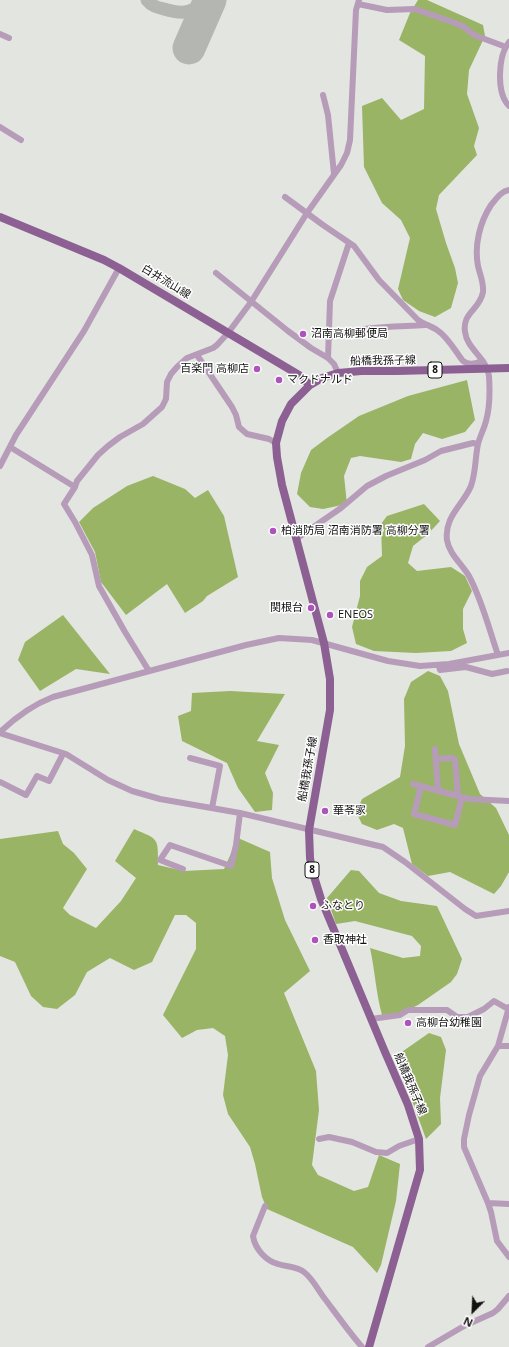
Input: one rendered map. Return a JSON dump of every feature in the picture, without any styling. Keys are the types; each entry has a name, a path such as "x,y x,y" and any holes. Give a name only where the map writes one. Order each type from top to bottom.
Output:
{"main road":[{"name":"白井流山線","path":"0,216 104,260 119,268 299,375 310,385"},
{"name":"船橋我孫子線","path":"368,1347 420,1170 419,1139 408,1104 371,1020 316,885 310,858 309,830 330,710 330,679 324,643 278,469 276,443 285,414 291,404 310,385 322,378 338,373 361,371 509,368"}],"street":[{"path":"149,671 99,586 92,555 64,504 77,481 103,451 120,437 143,424 162,408 166,400 167,382 177,367 187,358 197,355 217,345 228,333 252,302 307,213 347,153 350,140 358,2 387,10 415,9 458,24 474,35 507,44 501,66 501,82 503,96 509,106"},
{"path":"0,34 9,38"},
{"path":"323,95 328,115 334,174"},
{"path":"0,127 21,140"},
{"path":"498,655 478,596 468,575 450,550 447,538 450,521 455,510 472,483 478,444 489,407 488,369 466,338 464,321 483,294 483,282 477,256 478,239 483,220 499,195 509,190"},
{"path":"285,197 354,246 379,280 418,320 443,335 463,361 472,364 483,360"},
{"path":"328,358 330,301 349,243"},
{"path":"0,466 34,406 84,331 119,268"},
{"path":"216,273 311,348 328,358 334,364 338,373"},
{"path":"328,338 360,330 425,324"},
{"path":"197,355 232,407 239,427 247,434 269,439 276,443"},
{"path":"296,539 341,508 367,486 386,476 441,452 473,443 478,444"},
{"path":"10,447 75,486"},
{"path":"509,653 439,666 420,666 405,665 305,639 279,638 246,645 52,697 27,709 0,733 63,754 108,780 132,791 176,802 240,813 383,847 476,916 509,911"},
{"path":"439,666 440,670 466,667 492,674 508,669 509,679"},
{"path":"435,749 438,790"},
{"path":"0,782 26,795 37,776 49,781 63,754"},
{"path":"190,758 220,766 212,808"},
{"path":"421,786 414,814 455,825 460,796 455,760 452,758 436,759"},
{"path":"412,784 460,796 509,801"},
{"path":"183,869 160,860 170,845 231,866 236,845 240,813"},
{"path":"371,1020 400,1015 408,1010 446,1010 457,1017 468,1018 484,1009 494,1001 509,1008 498,1046 480,1076 464,1139 464,1146 491,1212 497,1241 509,1257"},
{"path":"498,1046 509,1046"},
{"path":"319,1139 329,1137 352,1142 376,1152 387,1153 399,1146 419,1139"},
{"path":"488,1203 509,1204"},
{"path":"265,1206 253,1236 258,1250 272,1262 291,1266 303,1271 311,1279 362,1347"},
{"path":"428,1347 464,1326 497,1311 509,1296"}],"green space":[{"path":"418,0 427,0 483,25 485,36 469,70 467,94 479,128 474,146 477,155 439,195 436,209 455,268 458,283 451,308 435,317 419,311 403,300 398,289 410,238 401,220 382,203 364,167 362,106 382,98 401,120 424,109 425,56 399,40 410,13"},
{"path":"467,380 475,420 465,432 442,439 423,433 415,444 411,459 401,462 360,456 351,458 344,476 347,504 323,509 310,507 297,494 301,473 311,450 359,416 408,396"},
{"path":"153,476 185,489 195,498 208,490 224,516 238,577 207,596 203,601 185,613 167,584 126,615 101,582 95,552 79,522 93,508 127,486"},
{"path":"424,504 440,521 428,534 413,546 408,563 417,571 451,567 465,576 472,591 463,609 463,629 467,643 451,651 416,653 374,651 356,644 352,627 360,596 360,581 367,567 382,556 381,524 387,516"},
{"path":"63,615 110,674 76,669 40,691 18,660 25,642"},
{"path":"428,671 440,676 448,691 459,744 480,794 496,808 509,835 509,872 501,886 494,894 450,872 428,876 412,864 403,828 394,824 377,830 362,824 356,812 362,799 400,777 405,746 404,699 411,682"},
{"path":"230,691 285,694 257,741 279,745 265,773 273,793 272,810 255,812 238,788 227,763 182,741 178,716 191,711 192,693"},
{"path":"134,829 153,838 157,844 158,865 184,871 224,869 238,838 270,852 272,878 285,920 310,971 284,993 316,1071 319,1110 312,1165 318,1175 354,1191 368,1187 379,1155 400,1164 396,1201 381,1265 377,1273 353,1247 267,1209 262,1197 250,1147 228,1114 223,1095 228,1055 225,1036 213,1028 197,1030 182,1038 163,1015 196,949 196,923 186,915 175,915 152,962 134,970 110,958 87,972 75,995 57,1009 43,1007 31,996 15,962 0,956 0,839 58,831 63,844 74,853 87,869 63,908 70,915 96,928 121,901 136,878 115,861"},
{"path":"351,870 359,871 379,893 401,901 437,906 462,959 457,974 451,982 418,1005 400,1014 382,1015 370,948 403,958 420,956 421,946 412,936 355,921 336,924 327,898"},
{"path":"429,1033 441,1037 446,1050 440,1098 441,1124 426,1139 396,1056"}],"taxiway":[{"path":"147,0 156,7 177,12 187,12 197,8 208,0"}],"runway":[{"path":"189,48 210,0"}],"place":[{"name":"沼南高柳郵便局","path":"303,334"},
{"name":"百楽門 高柳店","path":"257,369"},
{"name":"マクドナルド","path":"279,380"},
{"name":"柏消防局 沼南消防署 高柳分署","path":"273,531"},
{"name":"関根台","path":"311,608"},
{"name":"ENEOS","path":"330,615"},
{"name":"華苓家","path":"325,811"},
{"name":"ふなとり","path":"313,906"},
{"name":"香取神社","path":"315,940"},
{"name":"高柳台幼稚園","path":"408,1023"}]}
